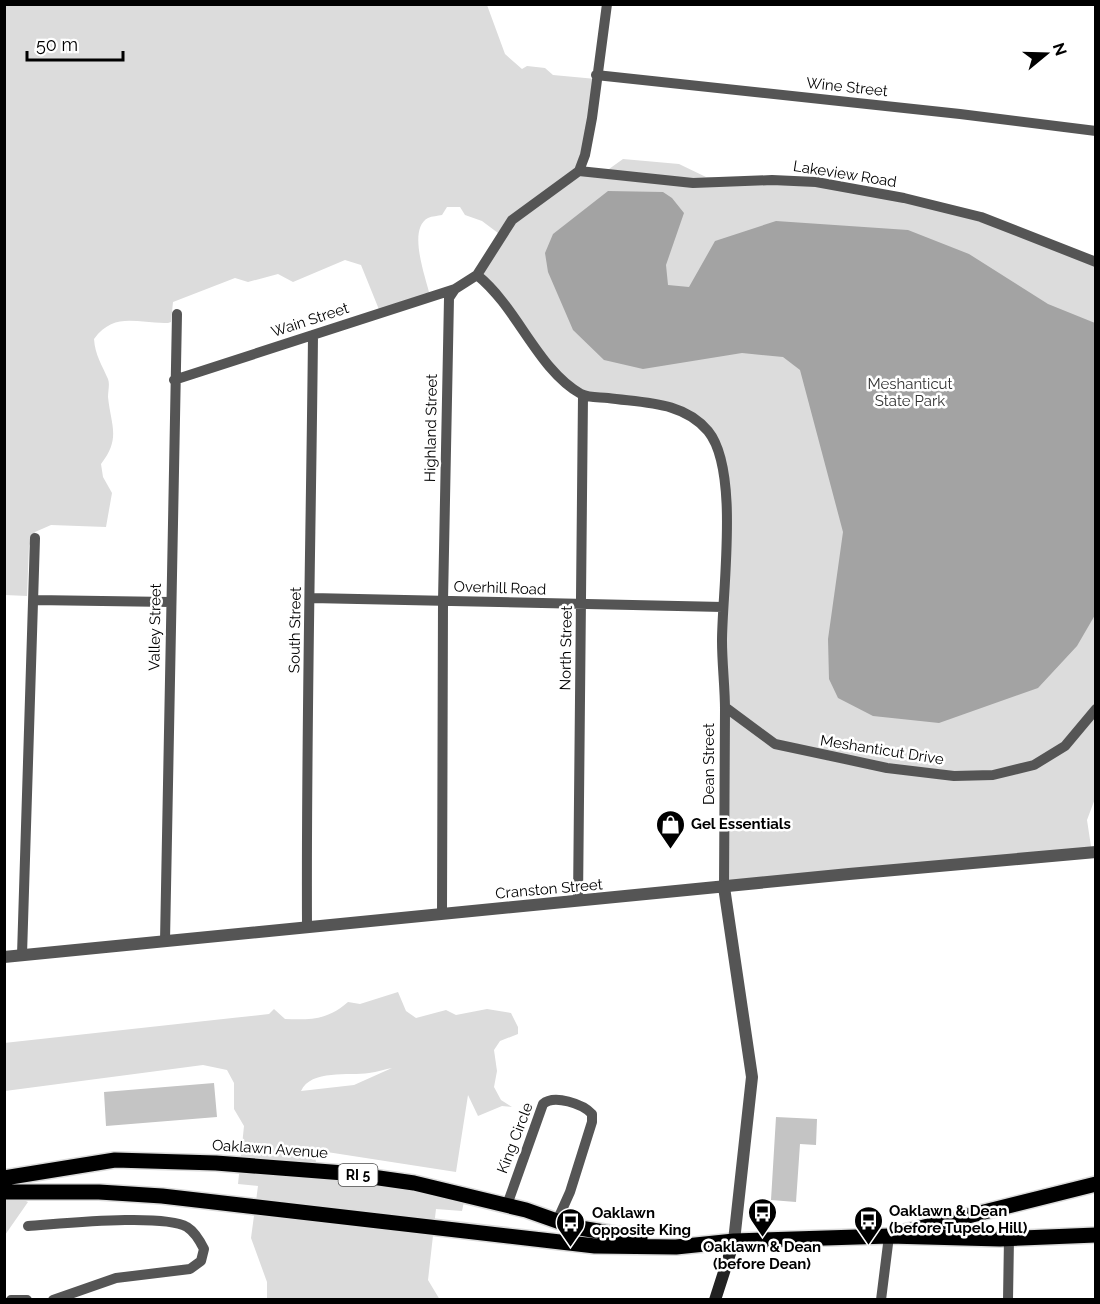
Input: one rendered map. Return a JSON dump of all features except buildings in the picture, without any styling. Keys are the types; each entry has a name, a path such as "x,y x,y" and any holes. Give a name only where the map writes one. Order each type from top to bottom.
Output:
{"main road":[{"name":"Oaklawn Avenue","path":"4,1178 115,1160 161,1160 391,1179 507,1205 615,1236 705,1244"},
{"name":"Oaklawn Avenue","path":"890,1236 1095,1184"},
{"name":"Oaklawn Avenue","path":"4,1192 99,1192 162,1196 595,1246 652,1247 734,1241 890,1236 1009,1238 1095,1234"},
{"path":"715,1299 734,1241"}],"street":[{"path":"454,289 477,275 512,220 579,171 585,155 607,4"},
{"name":"Wine Street","path":"596,75 960,114 1095,131"},
{"name":"Lakeview Road","path":"579,171 693,183 772,180 816,182 904,198 981,217 1095,262"},
{"path":"477,275 500,294 554,373 583,395"},
{"name":"Wain Street","path":"174,380 454,289"},
{"name":"Highland Street","path":"442,914 443,600 449,298 454,289"},
{"name":"Valley Street","path":"165,941 177,314"},
{"name":"South Street","path":"307,926 306,759 311,598 313,335"},
{"name":"Dean Street","path":"583,395 653,402 688,415 709,432 721,455 727,532 723,608 724,887 752,1077 734,1241"},
{"name":"North Street","path":"578,901 583,395"},
{"path":"22,955 35,538"},
{"name":"Overhill Road","path":"311,598 723,608"},
{"path":"34,600 170,602"},
{"name":"Meshanticut Drive","path":"725,707 775,744 887,768 954,776 993,775 1034,765 1065,746 1095,710"},
{"name":"Cranston Street","path":"4,957 307,926 1095,852"},
{"name":"King Circle","path":"507,1205 543,1104 548,1099 570,1103 588,1110 592,1114 592,1122 570,1192 557,1221"},
{"path":"28,1226 151,1222 187,1227 199,1238 204,1249 201,1261 190,1269 116,1278 53,1299"},
{"path":"872,1299 882,1296 890,1236"},
{"path":"1008,1299 1009,1238"},
{"path":"11,1299 27,1299"}],"green space":[{"path":"5,5 487,5 505,54 522,69 527,66 545,68 553,75 596,79 582,168 602,174 623,159 679,164 706,177 803,179 991,219 1095,263 1096,796 1087,820 1092,853 726,885 722,457 690,415 591,396 569,385 480,276 498,233 482,221 465,215 460,207 447,207 442,215 428,218 422,224 419,232 418,243 430,296 380,312 361,265 345,260 293,282 278,274 248,282 235,278 173,302 171,322 118,322 102,330 94,339 97,355 109,381 108,397 113,432 111,447 101,464 103,477 112,493 106,527 51,525 35,532 29,546 27,596 5,595"},
{"path":"398,992 406,1011 416,1018 446,1010 456,1015 487,1009 511,1013 518,1027 518,1034 500,1041 494,1050 497,1071 494,1087 501,1100 512,1107 502,1106 478,1116 468,1095 456,1172 314,1150 317,1168 465,1197 462,1211 436,1209 428,1280 440,1300 267,1299 267,1282 251,1238 258,1186 238,1184 244,1126 234,1109 234,1083 227,1070 203,1065 5,1091 4,1043 269,1014 274,1009 285,1019 311,1019 326,1016 348,1002 360,1004","holes":["392,1068 354,1085 301,1091 306,1084 322,1076 369,1073"]},
{"path":"5,1191 28,1202 5,1235"}],"shaded area":[{"name":"Meshanticut State Park","path":"608,191 663,192 672,198 684,213 666,265 668,285 689,287 715,241 776,221 908,230 969,254 1048,304 1095,323 1095,615 1077,646 1038,688 939,723 873,716 838,698 829,679 828,639 843,532 800,370 783,357 742,353 643,369 604,360 573,330 548,272 545,253 553,234"}],"place":[{"name":"Gel Essentials","path":"670,850"},
{"name":"Oaklawn & Dean (before Dean)","path":"762,1238"},
{"name":"Oaklawn & Dean (before Tupelo Hill)","path":"868,1246"},
{"name":"Oaklawn opposite King","path":"571,1248"}]}
